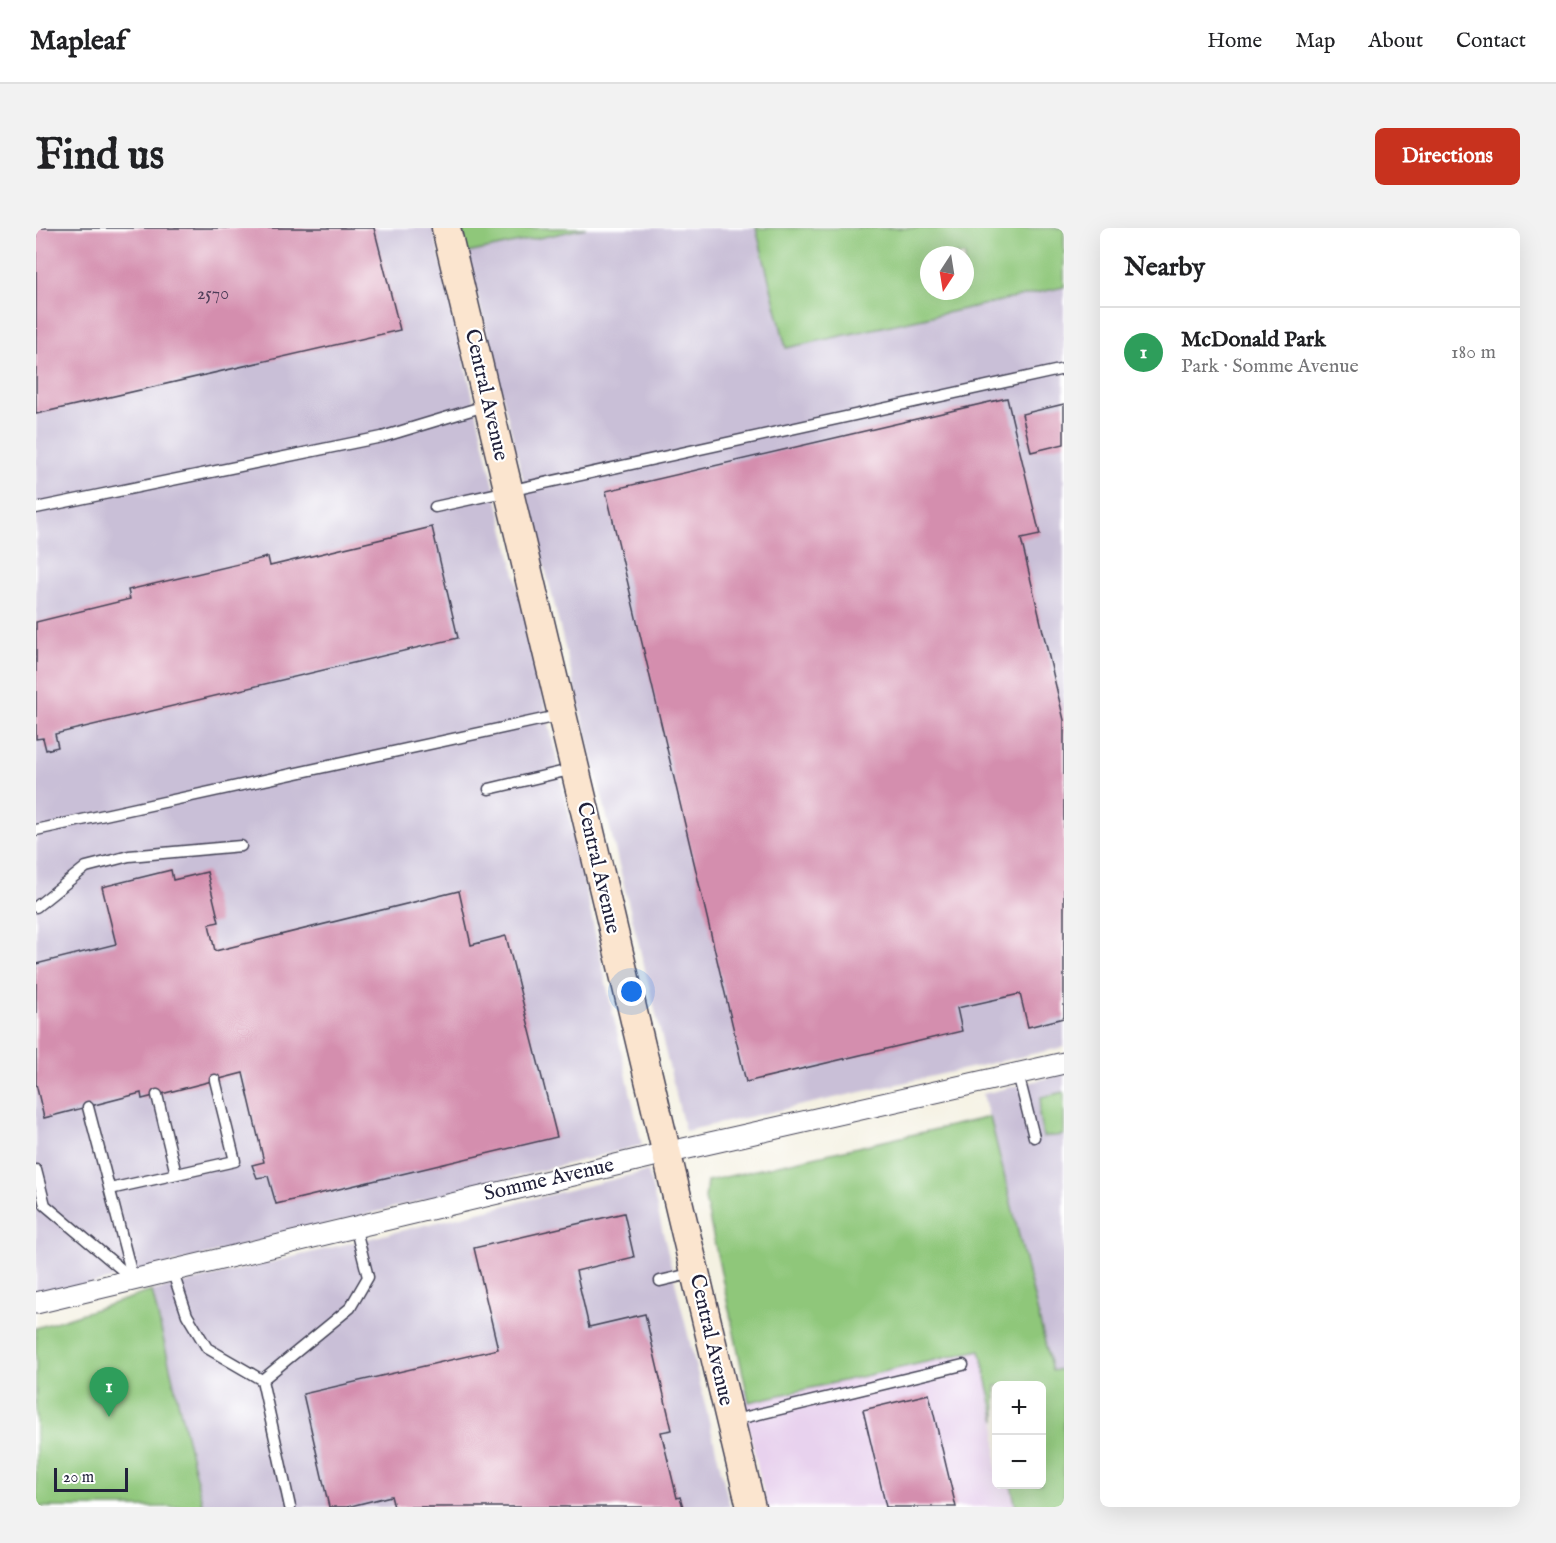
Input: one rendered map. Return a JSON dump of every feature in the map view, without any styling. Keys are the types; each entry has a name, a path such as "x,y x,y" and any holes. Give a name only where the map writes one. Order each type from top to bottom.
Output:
{"street":[{"name":"Central Avenue","path":"446,228 751,1507"},
{"name":"Somme Avenue","path":"36,1303 666,1153 1064,1063"}],"lane":[{"path":"435,507 508,489 1064,369"},
{"path":"36,508 382,437 488,405"},
{"path":"36,830 562,715"},
{"path":"489,789 575,768"},
{"path":"36,907 86,867 129,856 241,846"},
{"path":"1018,1074 1034,1137"},
{"path":"110,1189 235,1161 215,1080"},
{"path":"157,1095 176,1174"},
{"path":"88,1107 133,1279"},
{"path":"36,1170 45,1205 133,1279"},
{"path":"262,1380 351,1308 368,1277 355,1226"},
{"path":"172,1270 187,1315 207,1348 262,1380 290,1507"},
{"path":"660,1281 695,1273"},
{"path":"730,1421 963,1365"}],"shaded area":[{"path":"36,228 433,228 528,629 642,1145 36,1298"},
{"path":"586,228 756,228 786,347 1064,287 1064,1047 685,1131 467,253"},
{"path":"1064,1074 1064,1422 983,1094"},
{"path":"648,1171 730,1507 203,1507 152,1291"},
{"path":"1039,1321 1064,1507 767,1507 740,1390"}],"green space":[{"path":"461,228 586,228 467,253"},
{"path":"756,228 1064,228 1064,287 786,348"},
{"path":"1064,1092 1064,1135 1043,1137 1039,1114 1041,1097"},
{"path":"990,1117 1052,1371 1064,1369 1064,1507 1016,1507 1012,1489 1046,1489 1046,1381 992,1381 992,1403 980,1350 749,1402 705,1199 707,1181"},
{"path":"152,1291 203,1507 36,1507 36,1328"}],"building":[{"path":"36,228 374,228 400,330 36,414"},
{"path":"1007,398 1040,535 1021,539 1064,720 1064,1018 1028,1027 1020,994 957,1008 962,1031 746,1082 606,491"},
{"path":"1064,404 1064,444 1031,452 1022,414"},
{"path":"432,527 458,638 55,734 58,747 46,750 43,738 36,739 36,622 130,599 128,590 268,557 270,566"},
{"path":"171,870 173,880 207,872 219,922 209,924 215,951 459,891 471,945 506,936 557,1137 276,1204 268,1176 257,1178 252,1165 264,1162 243,1073 142,1099 141,1093 44,1118 36,1084 36,964 116,944 102,887"},
{"path":"624,1213 634,1257 576,1271 589,1327 645,1314 672,1430 661,1432 677,1498 680,1497 683,1507 394,1507 391,1496 347,1507 329,1507 303,1394 498,1349 474,1248"},
{"path":"929,1394 956,1507 886,1507 863,1410"}],"place":[{"name":"McDonald Park","path":"109,1417"}]}
